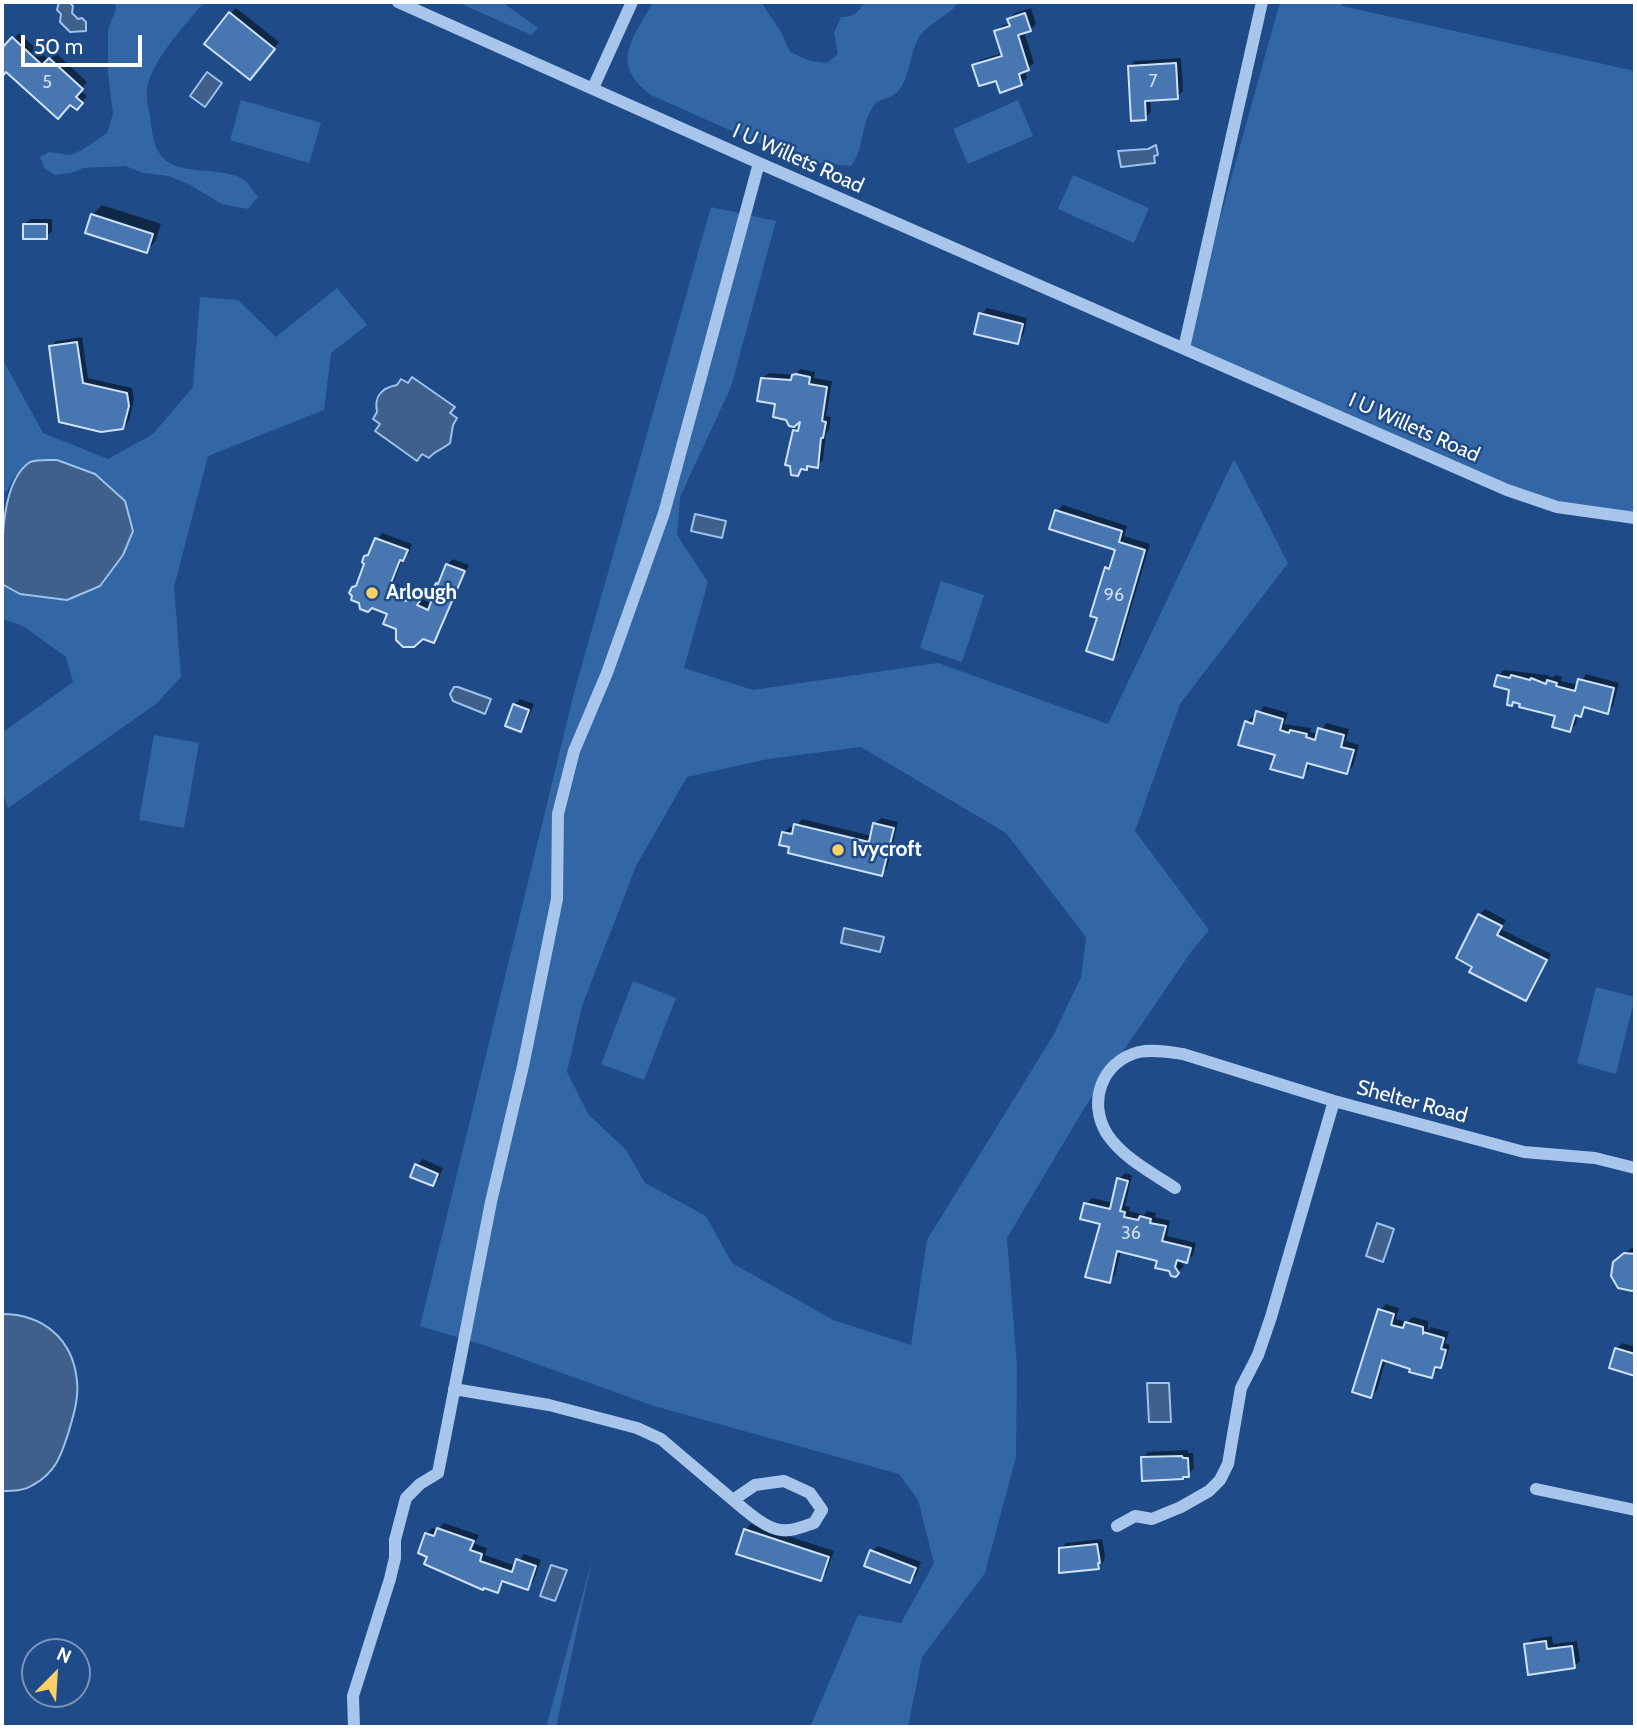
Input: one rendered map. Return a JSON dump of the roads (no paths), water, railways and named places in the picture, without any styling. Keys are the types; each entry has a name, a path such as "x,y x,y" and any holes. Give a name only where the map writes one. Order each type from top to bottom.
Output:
{"street":[{"name":"I U Willets Road","path":"398,2 759,163 1524,497 1573,510 1635,518"},
{"path":"593,88 632,2"},
{"path":"1184,348 1262,2"},
{"path":"354,1727 353,1696 390,1579 395,1558 395,1541 406,1498 438,1473 491,1202 523,1066 557,900 558,814 564,789 574,751 607,673 664,513 759,163"},
{"name":"Shelter Road","path":"1175,1188 1133,1160 1114,1143 1099,1114 1098,1098 1106,1073 1128,1057 1141,1052 1183,1054 1334,1101 1524,1152 1595,1158 1635,1168"},
{"path":"1117,1526 1135,1516 1152,1519 1167,1515 1209,1491 1224,1472 1228,1464 1241,1388 1258,1355 1334,1101"},
{"path":"454,1390 549,1405 636,1428 661,1439 733,1500 753,1516 779,1531 814,1523 822,1510 810,1493 783,1481 755,1485 733,1500"},
{"path":"1536,1489 1635,1510"}],"place":[{"name":"Arlough","path":"372,593"},
{"name":"Ivycroft","path":"838,850"}]}
